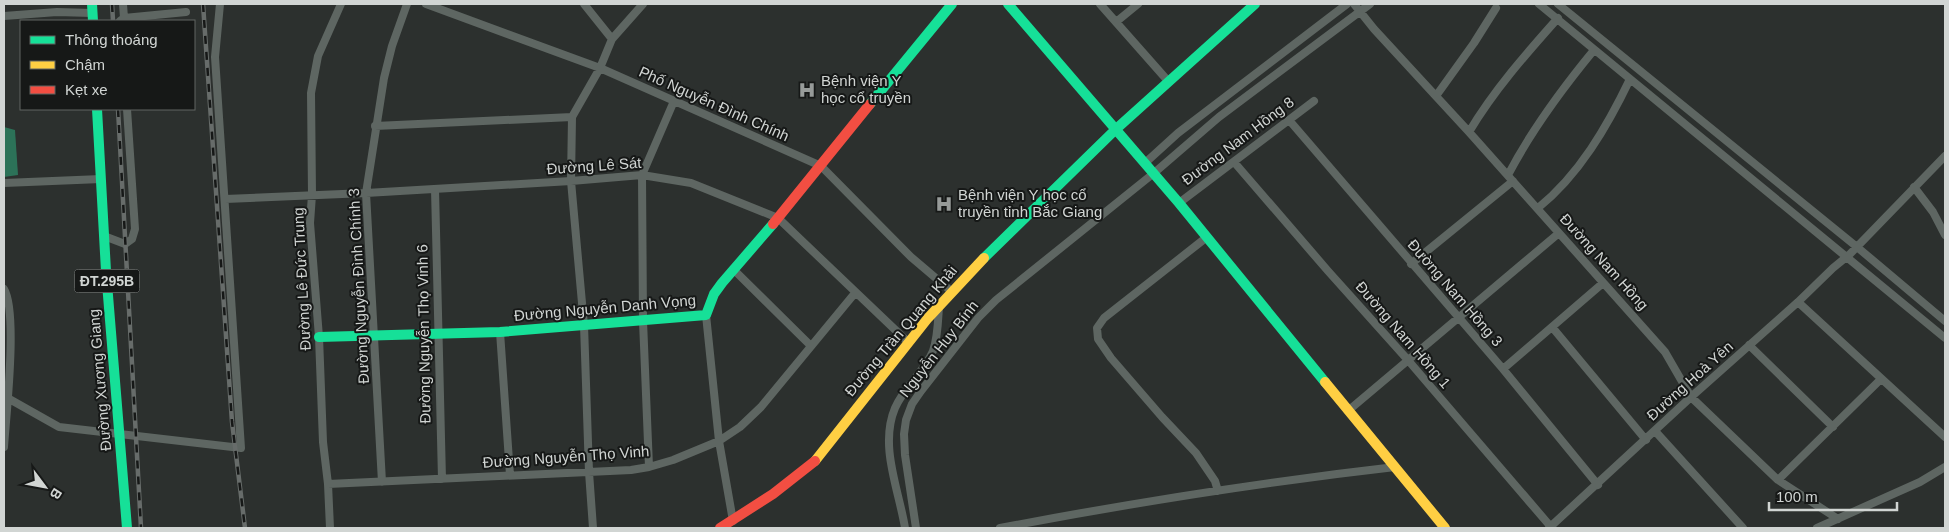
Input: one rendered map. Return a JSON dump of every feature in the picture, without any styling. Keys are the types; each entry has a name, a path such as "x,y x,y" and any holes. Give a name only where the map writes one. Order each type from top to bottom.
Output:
{"street":[{"path":"123,4 122,20 186,12"},
{"path":"6,397 59,427 241,448 215,57 220,4"},
{"name":"Đường Lê Đức Trung","path":"330,528 319,337 310,223 312,194 311,94 318,56 342,4"},
{"name":"Đường Nguyễn Đình Chính 3","path":"382,482 366,193 384,78 392,46 407,4"},
{"name":"Phố Nguyễn Đình Chính","path":"426,4 600,68 821,166 911,257 952,291"},
{"path":"584,4 612,39"},
{"path":"593,528 588,472 584,325 571,181 572,118 600,68 612,39 643,4"},
{"name":"Đường Nguyễn Danh Vọng","path":"319,337 500,332 706,315 714,294 733,269 821,166 952,4"},
{"path":"1008,4 1180,203 1445,528"},
{"path":"1100,4 1168,81"},
{"path":"1116,22 1138,4"},
{"name":"Đường Trần Quang Khải","path":"720,528 796,478 816,460 908,342 952,291 1115,130 1255,4"},
{"path":"1150,168 1178,133 1347,4"},
{"path":"1150,168 1219,117 1358,8 1370,4"},
{"path":"1539,4 1849,256 1945,338"},
{"path":"1558,4 1945,321"},
{"name":"Đường Nam Hồng","path":"1358,8 1374,29 1538,208 1666,352 1691,397 1778,480 1838,519"},
{"path":"1436,96 1474,43 1496,8"},
{"path":"4,16 57,12 92,13"},
{"path":"1469,132 1512,72 1558,18"},
{"path":"1411,264 1510,178 1522,147 1547,109 1594,50"},
{"path":"1538,208 1569,177 1584,158 1617,106 1630,79"},
{"path":"649,467 643,321 642,175 674,101"},
{"name":"Đường Nam Hồng 8","path":"1180,203 1314,101"},
{"name":"Đường Xương Giang","path":"97,110 104,236 127,528"},
{"path":"104,236 125,244 132,239 135,229 127,110"},
{"path":"375,126 572,118"},
{"name":"Đường Nam Hồng 3","path":"1289,120 1457,318 1503,369 1598,485"},
{"path":"1857,247 1945,156"},
{"name":"Đường Nam Hồng 1","path":"1234,162 1407,359 1550,528"},
{"name":"Nguyễn Huy Bính","path":"916,528 904,434 906,420 917,398 978,318 996,300 1150,168"},
{"name":"Đường Lê Sát","path":"225,199 436,189 642,175 691,183 778,218 908,342"},
{"path":"4,183 101,179"},
{"path":"1914,187 1936,217 1945,234"},
{"name":"Đường Nguyễn Thọ Vinh 6","path":"436,189 442,479"},
{"path":"1349,410 1407,359 1559,233"},
{"path":"1206,237 1104,318 1097,328 1098,339 1111,358 1196,453 1215,481 1218,492"},
{"name":"Đường Hoà Yên","path":"1550,528 1857,247"},
{"path":"733,269 810,345"},
{"path":"1503,369 1603,283"},
{"path":"4,289 7,294 10,316 4,446"},
{"name":"Đường Nguyễn Thọ Vinh","path":"328,484 588,472 649,467 673,460 719,441 740,427 761,406 855,293"},
{"path":"1798,302 1945,437"},
{"path":"905,528 891,460 889,435 895,408 906,388 922,369 932,352 937,336 939,306"},
{"path":"706,315 719,441 733,521"},
{"path":"1552,326 1646,440"},
{"path":"500,332 510,475"},
{"path":"1749,346 1833,427"},
{"path":"1778,480 1881,379"},
{"path":"1655,432 1743,528"},
{"path":"1817,528 1920,482 1940,471 1945,466"},
{"path":"1000,528 1111,507 1306,477 1395,467"}],"shaded area":[{"path":"4,127 15,130 18,175 4,177"}],"railway":[{"path":"112,4 113,20"},
{"path":"203,4 232,422 245,528"},
{"path":"118,110 141,528"}],"traffic: fast":[{"path":"92,4 93,20"},
{"path":"870,104 952,4"},
{"path":"1008,4 1179,203 1325,382"},
{"path":"984,258 1115,130 1255,4"},
{"path":"97,110 106,271 127,528"},
{"path":"319,337 500,332 706,315 714,294 722,283 773,224"}],"traffic: slow":[{"path":"815,461 928,318 984,258"},
{"path":"1325,382 1445,528"}],"traffic: jam":[{"path":"773,224 870,104"},
{"path":"720,528 773,494 815,461"}],"place":[{"name":"Bệnh viện Y học cổ truyền","path":"807,90"},
{"name":"Bệnh viện Y học cổ truyền tỉnh Bắc Giang","path":"944,204"}]}
